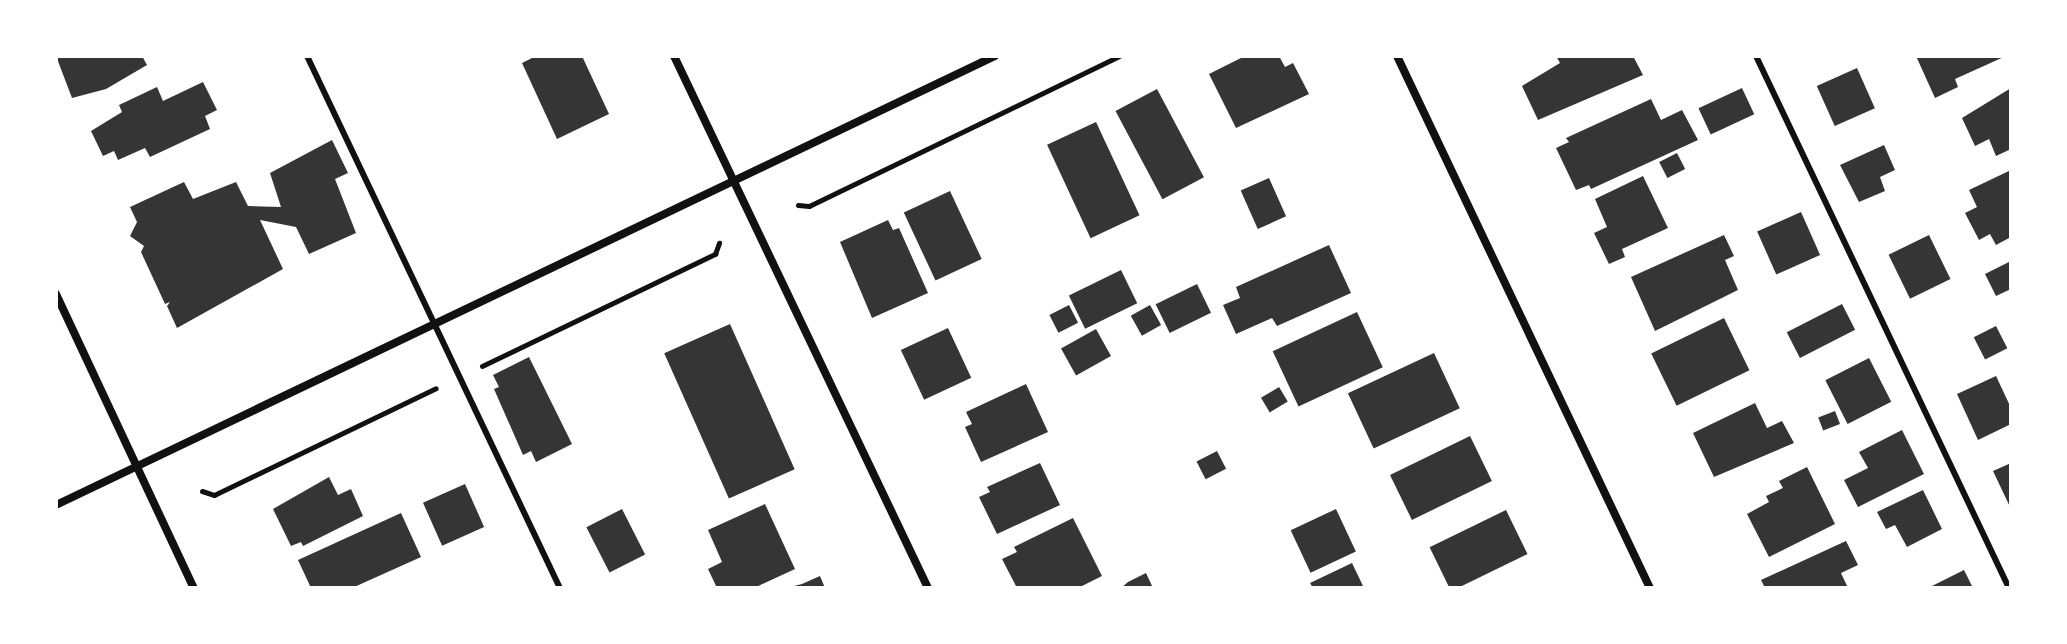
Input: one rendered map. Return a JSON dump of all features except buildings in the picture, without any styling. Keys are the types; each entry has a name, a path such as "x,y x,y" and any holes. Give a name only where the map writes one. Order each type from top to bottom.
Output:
{"street":[{"path":"674,56 928,588"},
{"path":"56,505 995,56"},
{"path":"1397,56 1650,588"},
{"path":"56,294 194,588"}],"lane":[{"path":"307,56 437,322 560,588"},
{"path":"1756,56 2009,588"}],"path":[{"path":"798,205 809,206 1119,56"}]}
